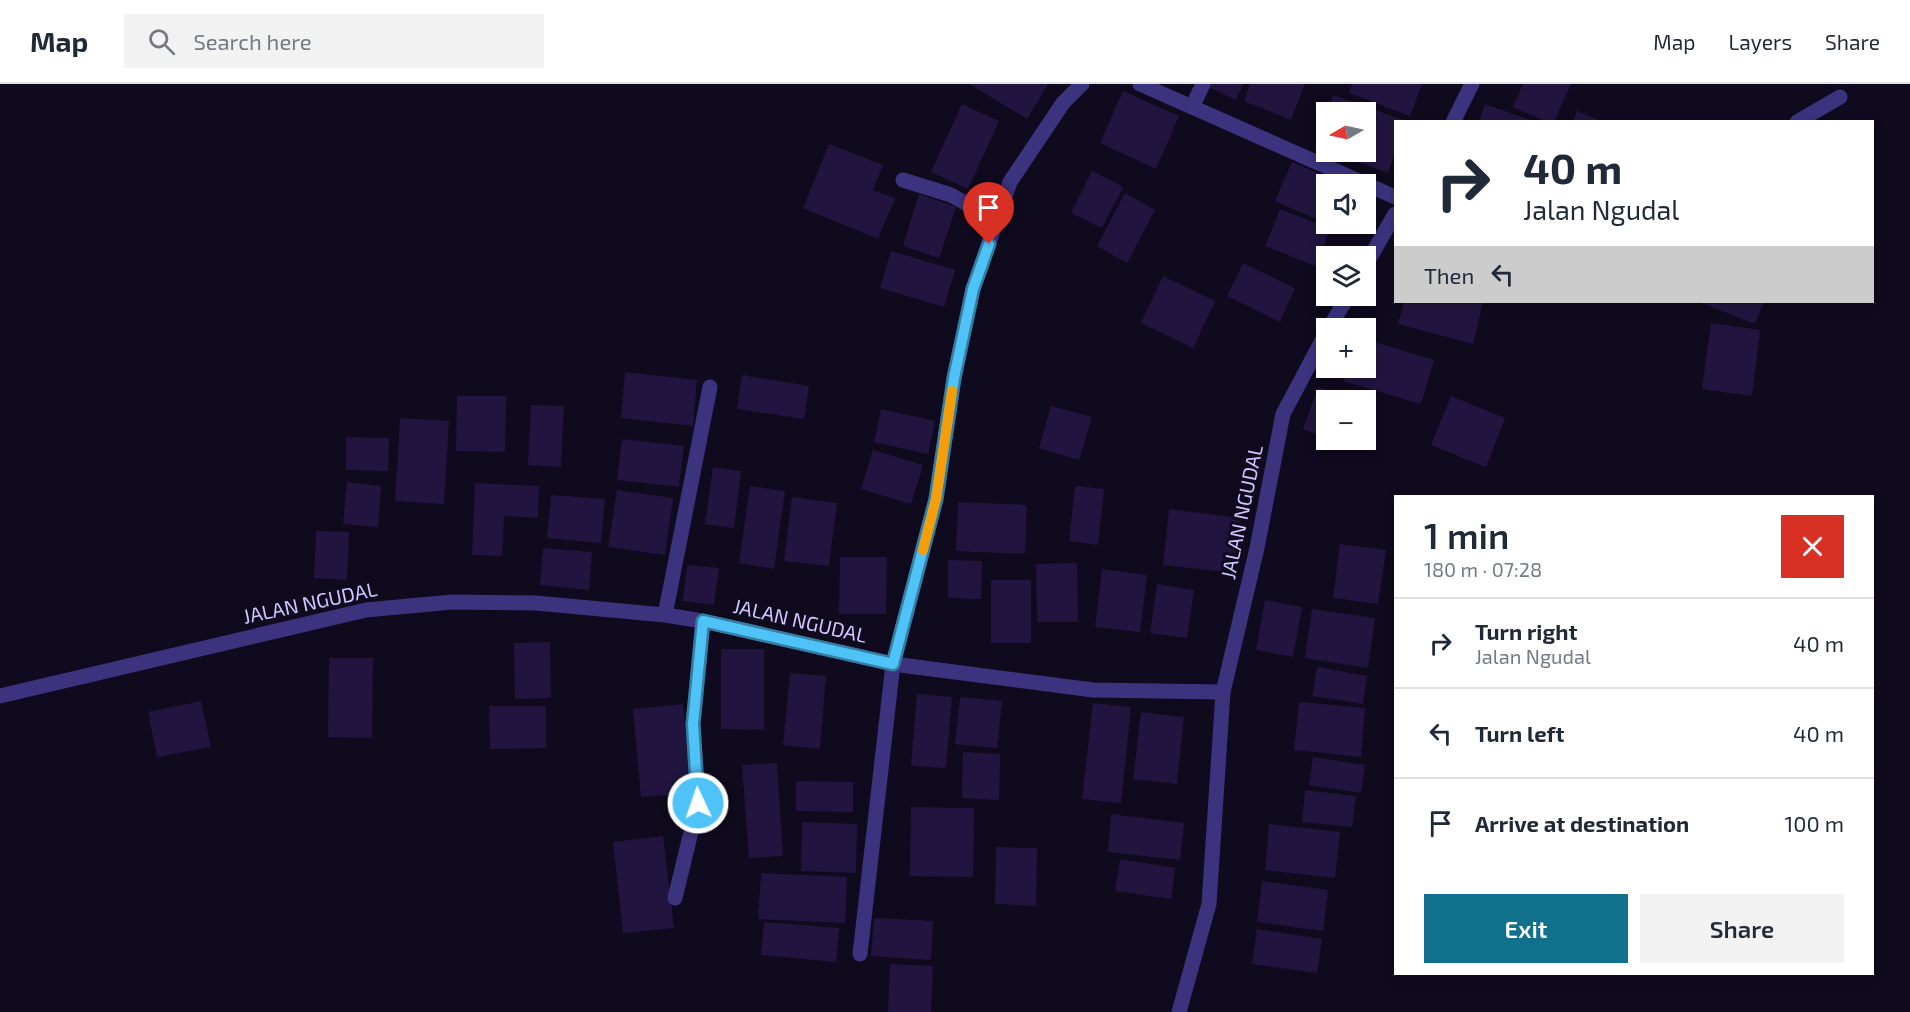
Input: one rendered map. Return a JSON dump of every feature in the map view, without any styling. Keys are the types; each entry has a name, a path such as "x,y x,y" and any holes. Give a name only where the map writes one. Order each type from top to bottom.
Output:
{"street":[{"path":"860,954 893,664 936,499 954,378 973,289 1010,182 1063,103 1082,84"},
{"path":"1140,84 1394,197"},
{"path":"1192,107 1203,84"},
{"path":"1454,120 1472,84"},
{"path":"1800,120 1840,97"},
{"path":"903,180 951,195 997,221"},
{"path":"1376,247 1394,216"},
{"name":"JALAN NGUDAL","path":"0,696 366,610 452,602 536,603 665,615 703,621 893,664 1093,690 1223,692 1257,548 1283,414 1316,352"},
{"path":"665,615 710,387"},
{"path":"675,898 698,803 693,724 703,621"},
{"path":"1179,1012 1209,904 1223,692"}],"building":[{"path":"969,84 1048,84 1027,119"},
{"path":"1209,84 1243,84 1236,100 1208,87"},
{"path":"1250,84 1305,84 1291,120 1244,101"},
{"path":"1352,84 1422,84 1410,116 1349,93"},
{"path":"1523,84 1571,84 1555,120 1542,120 1513,107"},
{"path":"1123,91 1179,116 1156,169 1100,143"},
{"path":"1333,95 1353,102 1331,102"},
{"path":"962,104 999,121 968,189 931,172"},
{"path":"1485,104 1530,120 1480,120"},
{"path":"1376,110 1403,120 1394,120 1394,156 1388,173 1358,162 1376,162"},
{"path":"1577,111 1599,120 1574,120"},
{"path":"829,144 883,165 873,190 895,198 878,239 803,208"},
{"path":"1292,162 1319,174 1316,174 1316,219 1275,201"},
{"path":"1092,171 1123,187 1102,228 1071,213"},
{"path":"1125,193 1155,210 1127,263 1097,246"},
{"path":"919,194 956,207 939,258 903,246"},
{"path":"1280,209 1316,223 1316,234 1328,234 1324,246 1316,246 1316,266 1265,246"},
{"path":"891,251 955,270 944,307 880,288"},
{"path":"1243,263 1295,288 1280,322 1227,296"},
{"path":"1163,276 1215,301 1193,348 1141,323"},
{"path":"1404,303 1483,303 1473,344 1398,324"},
{"path":"1702,303 1764,303 1755,324"},
{"path":"1711,323 1760,330 1752,396 1702,389"},
{"path":"1376,342 1434,360 1421,404 1343,381 1344,378 1376,378"},
{"path":"625,372 697,380 693,426 621,418"},
{"path":"742,375 809,386 804,419 737,409"},
{"path":"1316,393 1316,434 1303,429"},
{"path":"457,396 506,396 505,452 456,451"},
{"path":"1451,396 1505,418 1486,467 1431,445"},
{"path":"531,405 564,406 561,467 528,465"},
{"path":"1051,406 1092,417 1079,460 1039,448"},
{"path":"881,409 935,421 928,454 874,442"},
{"path":"400,418 449,421 444,504 395,501"},
{"path":"346,437 389,438 388,471 346,470"},
{"path":"622,439 684,446 679,487 617,480"},
{"path":"873,450 923,465 911,504 861,489"},
{"path":"713,467 741,471 734,528 705,524"},
{"path":"347,482 381,486 378,527 343,524"},
{"path":"475,483 539,486 538,518 504,516 502,556 472,555"},
{"path":"750,486 785,491 774,569 739,563"},
{"path":"1075,486 1104,489 1098,545 1069,541"},
{"path":"617,490 673,498 665,555 608,547"},
{"path":"551,495 605,499 601,543 547,538"},
{"path":"792,497 837,503 829,566 784,561"},
{"path":"958,502 1027,505 1025,554 956,551"},
{"path":"1169,509 1241,518 1235,573 1163,565"},
{"path":"316,531 349,532 347,580 314,578"},
{"path":"1340,544 1386,550 1378,604 1333,598"},
{"path":"543,548 592,552 589,590 540,585"},
{"path":"840,557 887,557 886,614 839,614"},
{"path":"948,560 982,561 981,599 948,598"},
{"path":"1077,563 1078,622 1037,622 1036,564"},
{"path":"687,565 719,568 714,605 683,601"},
{"path":"1102,569 1147,575 1140,632 1095,627"},
{"path":"991,580 1031,580 1031,643 991,643"},
{"path":"1157,584 1194,590 1187,638 1150,633"},
{"path":"1265,600 1302,607 1293,657 1256,650"},
{"path":"1312,609 1375,618 1368,668 1305,658"},
{"path":"550,642 551,698 515,699 514,643"},
{"path":"721,649 764,649 764,730 721,729"},
{"path":"329,658 373,658 372,738 328,737"},
{"path":"1317,667 1367,676 1363,704 1312,696"},
{"path":"790,673 826,676 820,749 783,745"},
{"path":"917,694 952,697 946,768 911,766"},
{"path":"960,697 1002,701 997,748 955,744"},
{"path":"201,701 211,747 157,757 148,712"},
{"path":"1299,702 1365,708 1361,757 1294,750"},
{"path":"1093,703 1131,707 1121,803 1082,799"},
{"path":"683,704 691,793 641,797 633,709"},
{"path":"489,706 546,706 546,748 490,749"},
{"path":"1141,712 1184,717 1177,784 1133,779"},
{"path":"963,752 1000,754 999,800 962,798"},
{"path":"1313,757 1365,765 1361,793 1309,785"},
{"path":"777,763 783,856 749,858 742,765"},
{"path":"796,781 853,782 853,812 796,811"},
{"path":"1305,790 1356,796 1352,827 1302,822"},
{"path":"911,807 974,808 973,877 910,876"},
{"path":"1111,814 1184,823 1180,860 1108,852"},
{"path":"802,822 857,824 856,873 801,871"},
{"path":"1269,824 1340,832 1335,878 1265,870"},
{"path":"663,836 674,928 623,933 613,842"},
{"path":"996,847 1037,848 1036,906 995,904"},
{"path":"1120,859 1175,868 1171,899 1115,891"},
{"path":"761,873 847,877 845,923 758,919"},
{"path":"1262,881 1328,890 1323,931 1257,922"},
{"path":"874,918 933,921 931,960 871,956"},
{"path":"764,922 839,928 836,962 761,955"},
{"path":"1257,929 1322,939 1317,973 1252,964"},
{"path":"890,964 933,966 931,1012 888,1012"}],"slow traffic":[{"path":"923,550 936,499 952,391"}],"route":[{"path":"698,803 693,724 703,621 893,664 936,499 954,378 973,289 989,244"}]}
